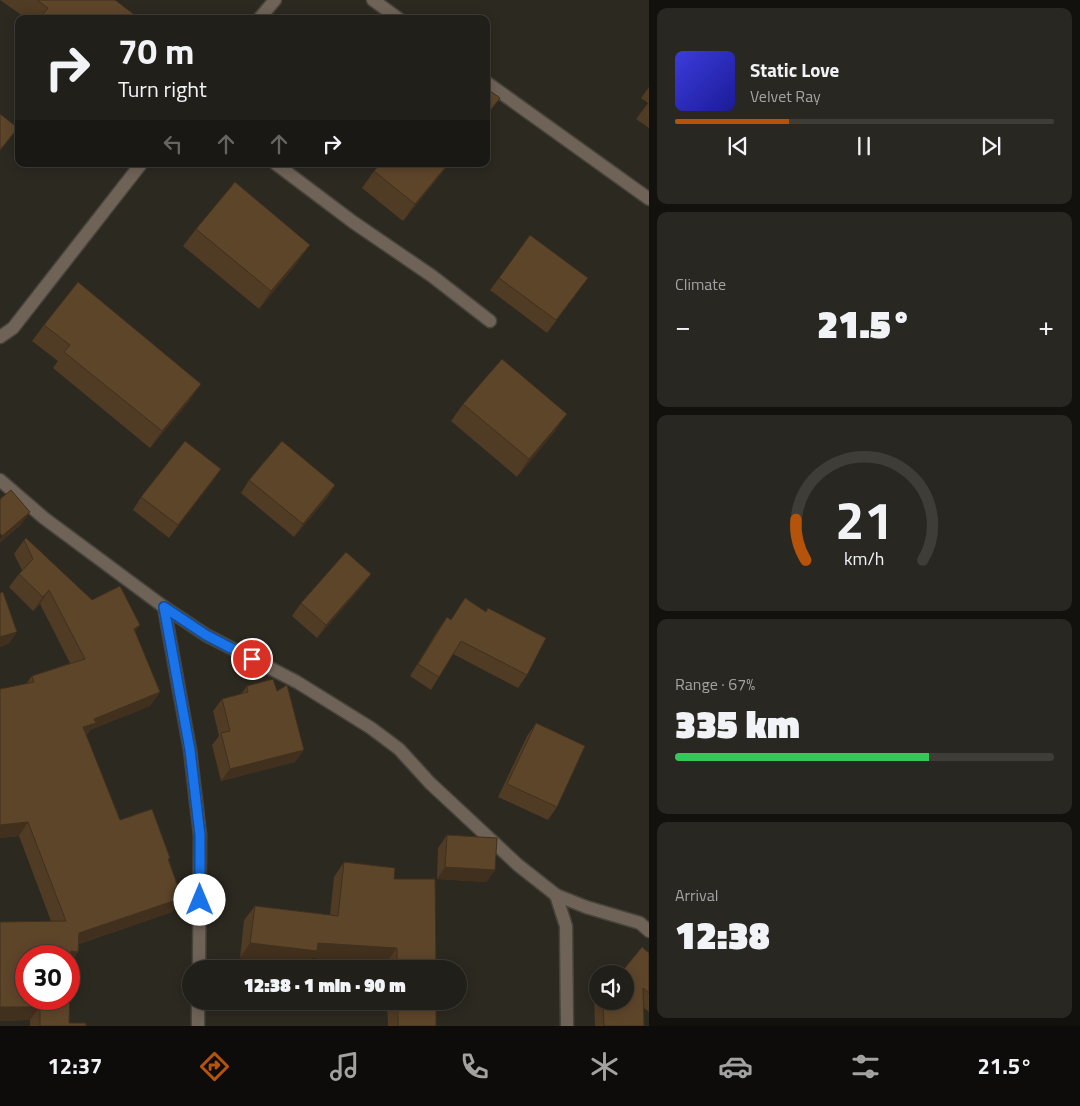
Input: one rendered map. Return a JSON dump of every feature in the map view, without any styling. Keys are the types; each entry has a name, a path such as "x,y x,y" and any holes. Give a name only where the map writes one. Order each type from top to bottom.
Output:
{"street":[{"path":"262,15 275,0"},
{"path":"373,0 394,15"},
{"path":"490,85 649,199"},
{"path":"0,337 13,328 139,167"},
{"path":"280,167 353,222 432,276 490,321"},
{"path":"0,480 44,518 164,607 206,635 297,682 371,728 399,749 430,782 518,865 556,895 586,907 640,923 649,931"},
{"path":"164,607 190,750 200,835 199,960"},
{"path":"556,895 566,926 567,1026"},
{"path":"198,1010 198,1026"}],"building":[{"path":"37,0 115,0 135,15 42,15 48,8"},
{"path":"490,91 500,98 490,111"},
{"path":"0,114 15,126 15,132 0,150"},
{"path":"377,167 446,167 415,204 374,171"},
{"path":"235,182 310,245 271,291 196,229"},
{"path":"530,235 588,278 556,320 499,278"},
{"path":"78,282 201,384 162,431 64,352 70,345 44,325"},
{"path":"502,359 567,414 529,459 463,404"},
{"path":"185,441 221,469 178,525 141,497"},
{"path":"282,441 335,485 303,524 249,480"},
{"path":"11,490 30,512 2,536 0,533 0,499"},
{"path":"26,538 92,600 120,586 140,625 134,629 160,692 94,719 96,723 83,727 120,820 152,809 182,898 79,933 78,945 15,945 15,1007 0,1007 0,922 66,921 28,822 0,825 0,689 34,682 32,676 85,659 49,590 43,597 19,574 33,559 24,540"},
{"path":"346,552 371,574 326,625 301,603"},
{"path":"3,592 17,632 0,637 0,593"},
{"path":"465,598 486,612 488,608 546,638 527,675 461,641 439,677 418,664 447,617 451,620"},
{"path":"273,679 277,691 287,685 304,750 230,769 221,733 230,731 222,699 248,692 247,686"},
{"path":"536,723 585,746 557,807 507,784"},
{"path":"447,835 497,838 495,870 445,867"},
{"path":"344,862 395,868 394,879 435,879 436,960 397,960 397,948 318,943 317,951 250,943 255,906 338,916"},
{"path":"642,947 649,953 649,993 643,988 644,1026 604,1026 603,1010 634,1010 634,965 627,965"},
{"path":"40,1010 69,1010 69,1023 86,1023 86,1026 40,1026"},
{"path":"398,1010 436,1010 436,1026 398,1026"}],"route":[{"path":"200,900 200,835 190,750 164,607 206,635 252,659"}]}
